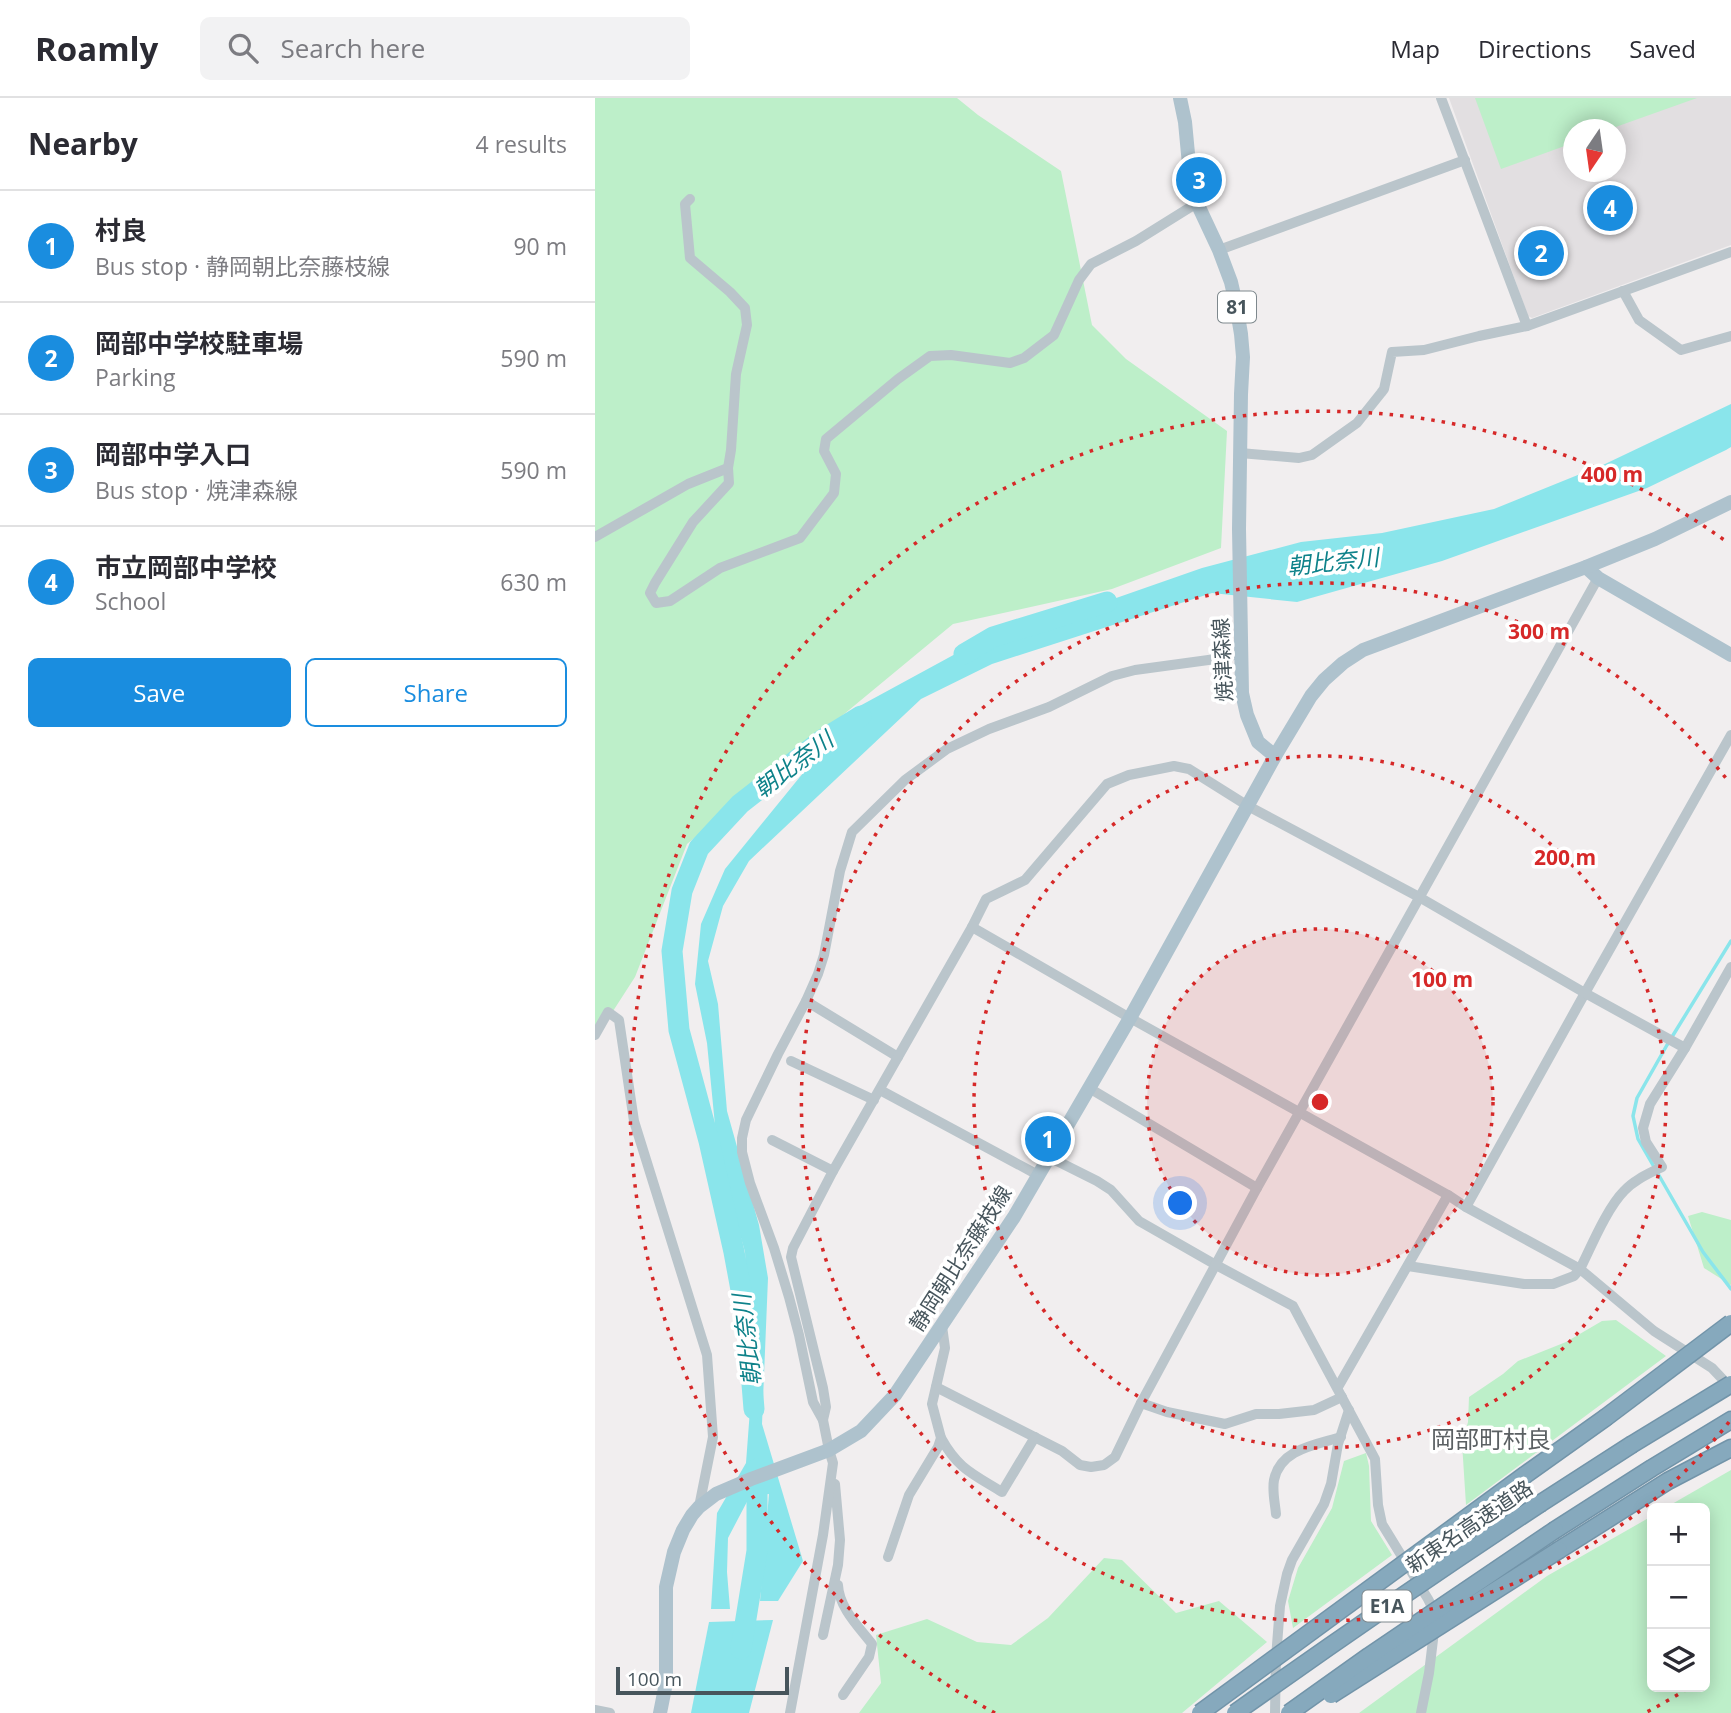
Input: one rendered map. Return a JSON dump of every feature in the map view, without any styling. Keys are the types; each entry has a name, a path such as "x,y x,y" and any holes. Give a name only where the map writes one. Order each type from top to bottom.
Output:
{"highway":[{"path":"1200,1713 1731,1323"},
{"name":"新東名高速道路","path":"1235,1713 1541,1503 1631,1445 1731,1386"},
{"name":"E1A","path":"1289,1713 1555,1530 1731,1420"},
{"path":"1302,1713 1668,1481 1731,1448"}],"main road":[{"name":"焼津森線","path":"1180,98 1190,175 1197,202 1230,282 1241,334 1243,357 1239,529 1242,694 1258,742 1275,756"},
{"path":"1275,756 1311,696 1324,680 1363,650 1586,567 1731,502"},
{"path":"1586,567 1598,578 1731,655"},
{"name":"静岡朝比奈藤枝線","path":"660,1713 666,1683 666,1587 674,1552 683,1530 699,1507 716,1494 814,1456 831,1457 861,1431 895,1395 1014,1217 1130,1018 1275,756"}],"street":[{"path":"1441,98 1527,326"},
{"path":"1219,250 1465,160"},
{"path":"690,199 685,204 690,258 745,308 747,325 736,374 731,450 727,468 729,484 693,522 655,583 650,593 656,603 670,601 720,568 800,538 834,493 836,474 824,451 826,439 909,371 930,356 951,355 1010,363 1024,358 1054,335 1079,281 1091,264 1136,241 1197,202"},
{"path":"1240,453 1300,458 1312,456 1357,422 1381,393 1392,352 1425,350 1527,326 1731,251"},
{"path":"1623,291 1639,320 1681,350 1731,335"},
{"path":"595,537 688,484 727,468"},
{"path":"936,1387 1062,1451 1080,1465 1104,1465 1115,1457 1141,1403 1257,1188 1598,578"},
{"path":"843,1695 869,1657 872,1644 843,1606 838,1595 840,1539 831,1457 823,1420 813,1402 789,1297 750,1183 742,1153 742,1138 746,1120 806,1001 824,956 840,871 852,832 905,780 947,749 989,729 1049,707 1112,676 1135,670 1223,658 1241,646"},
{"path":"1467,1207 1731,735"},
{"path":"823,1420 827,1407 791,1257 793,1248 833,1171 986,899 1024,880 1108,784 1129,775 1174,766 1189,769 1248,806 1419,897 1685,1048"},
{"path":"972,927 1580,1269 1654,1331 1712,1367 1731,1386"},
{"path":"1408,1266 1524,1284 1553,1284 1574,1276 1616,1200 1634,1183 1662,1167 1646,1142 1643,1128 1645,1117 1650,1104 1731,967"},
{"path":"806,1001 898,1057"},
{"path":"595,1035 608,1012 619,1020 634,1121 707,1355 713,1437 699,1507"},
{"path":"791,1061 877,1095 1038,1175"},
{"path":"1089,1088 1257,1188"},
{"path":"772,1140 833,1171"},
{"path":"1049,1157 1097,1181 1111,1191 1139,1221 1293,1306 1375,1460 1382,1524 1436,1615 1421,1713"},
{"path":"1141,1403 1167,1412 1225,1424 1257,1414 1314,1410 1340,1392 1448,1195"},
{"path":"942,1326 945,1348 932,1404 941,1438 951,1456 965,1469 1002,1492 1035,1437"},
{"path":"1275,1713 1280,1606 1287,1574 1328,1494 1349,1410"},
{"path":"1276,1514 1273,1483 1278,1468 1287,1456 1341,1437"},
{"path":"888,1557 909,1495 941,1438"},
{"path":"790,1713 823,1535 831,1457"},
{"path":"823,1635 838,1565"},
{"path":"595,1710 610,1713"}],"shaded area":[{"path":"1449,98 1731,98 1731,245 1532,318 1528,316"}],"green space":[{"path":"595,98 957,98 1061,171 1092,325 1126,359 1227,431 1221,548 1112,589 953,624 687,844 635,977 595,1039"},
{"path":"1475,98 1697,98 1626,123 1626,119 1563,119 1563,147 1501,169"},
{"path":"1702,1212 1731,1220 1731,1285 1704,1268 1688,1216"},
{"path":"1616,1320 1666,1356 1466,1505 1462,1443 1468,1422 1469,1397 1518,1361 1566,1342 1602,1321"},
{"path":"1366,1453 1371,1521 1392,1555 1293,1628 1288,1601 1298,1568 1332,1508 1344,1461"},
{"path":"1731,1470 1731,1713 1359,1713 1547,1576 1647,1519 1647,1692 1710,1692 1710,1503 1674,1503"},
{"path":"1104,1558 1122,1560 1176,1613 1219,1601 1267,1642 1182,1713 859,1713 881,1683 876,1635 927,1619 977,1642 1011,1645 1048,1618"}],"water":[{"path":"1731,404 1731,447 1726,450 1647,488 1442,561 1297,602 1212,593 992,664 921,699 749,861 723,906 708,961 718,1004 727,1111 759,1225 768,1278 762,1424 803,1561 778,1601 760,1601 769,1494 750,1496 728,1538 730,1609 711,1609 717,1513 746,1463 752,1383 745,1252 718,1156 707,1043 695,984 701,924 725,869 856,708 970,646 1202,568 1301,542 1382,533 1494,509 1605,464"},
{"path":"773,1620 749,1713 691,1713 709,1622"}],"waterway":[{"name":"朝比奈川","path":"964,654 993,637 1107,602"},
{"name":"朝比奈川","path":"754,1409 747,1322 709,1141 679,1030 672,951 682,891 699,848 740,804 822,740 861,716"},
{"path":"1731,941 1637,1098 1633,1116 1638,1139 1703,1252 1731,1289"},
{"name":"朝比奈川","path":"741,1649 757,1551 757,1469"}],"place":[{"name":"岡部中学入口","path":"1199,180"},
{"name":"市立岡部中学校","path":"1610,208"},
{"name":"岡部中学校駐車場","path":"1541,253"},
{"name":"村良","path":"1048,1139"}],"district":[{"name":"岡部町村良","path":"1491,1438"}]}
